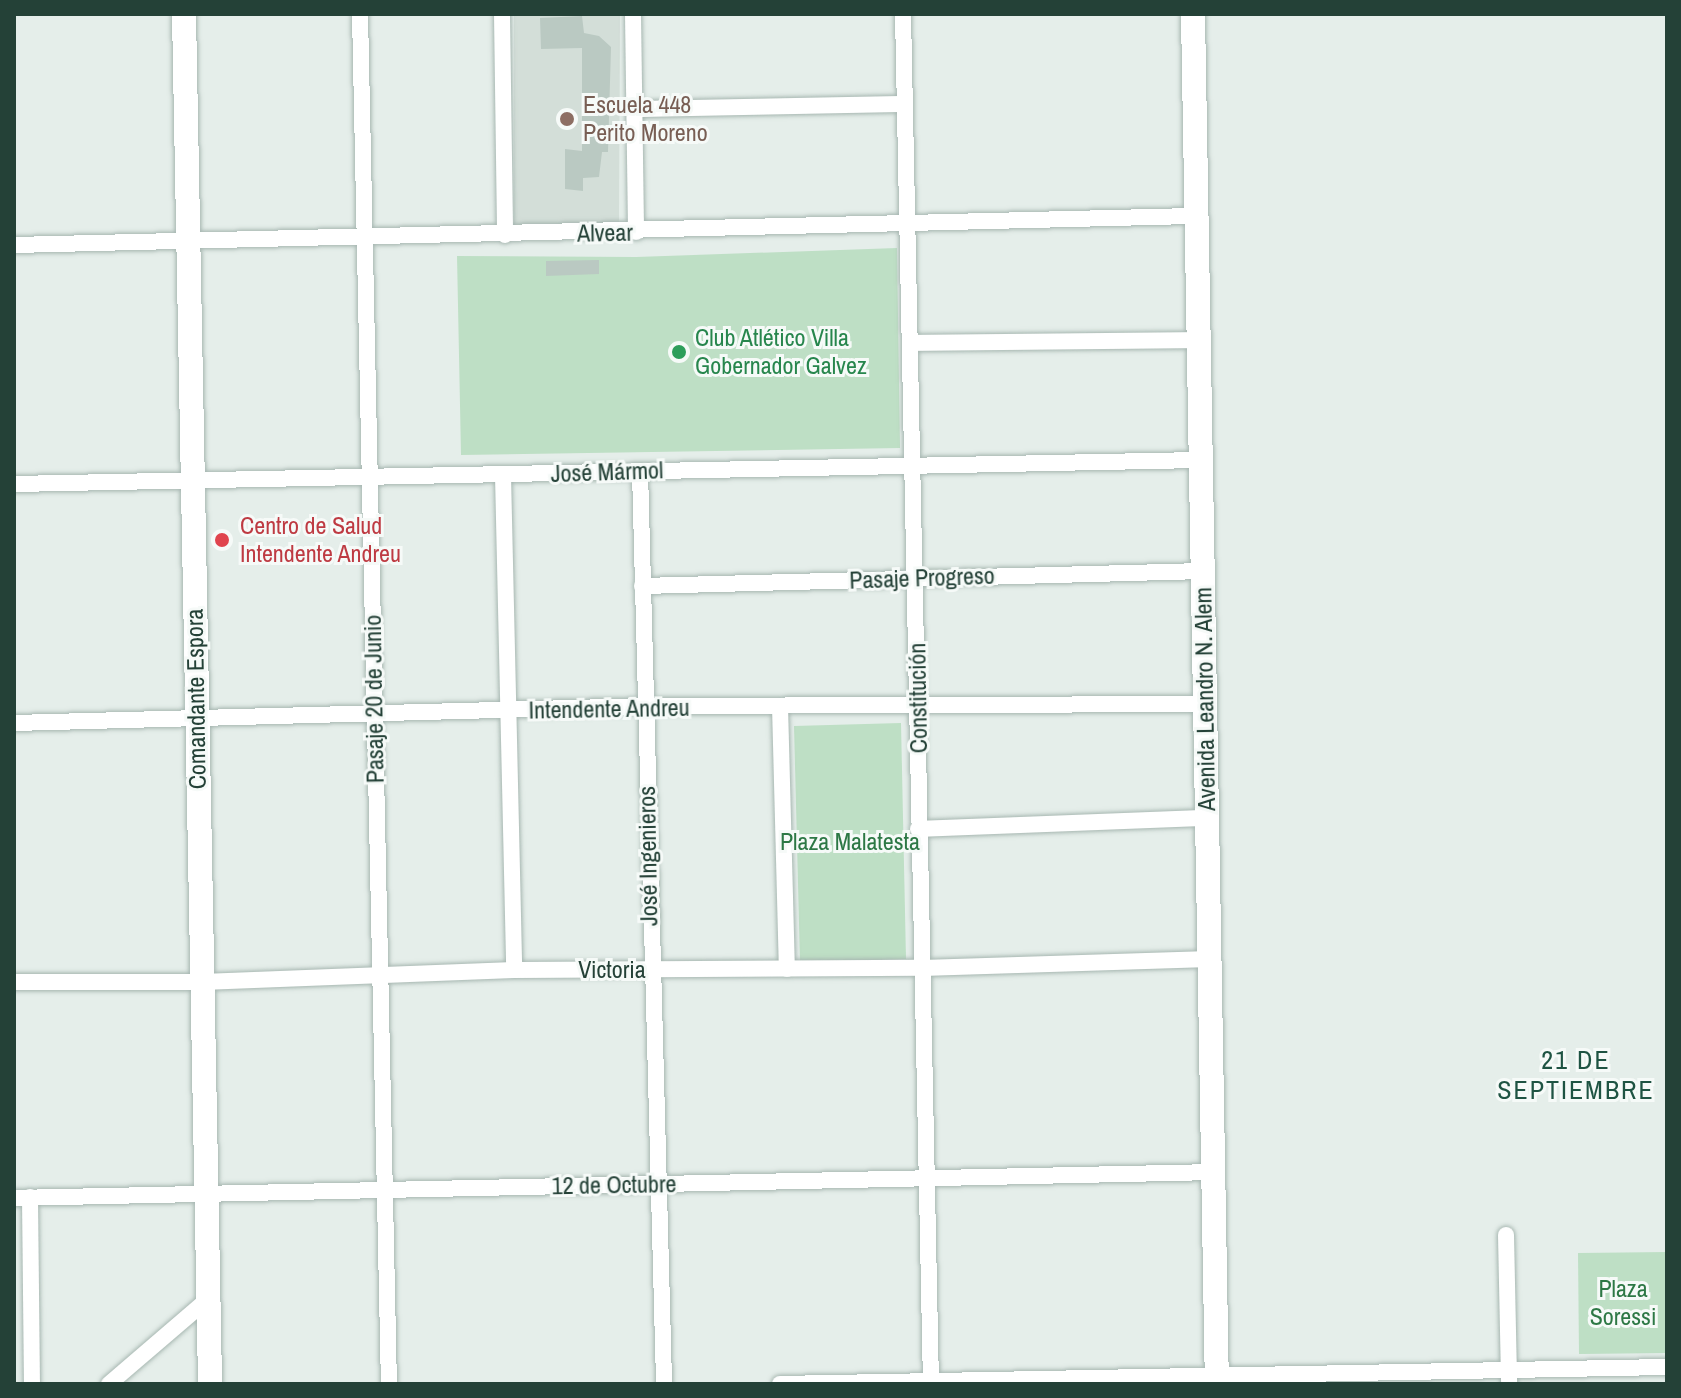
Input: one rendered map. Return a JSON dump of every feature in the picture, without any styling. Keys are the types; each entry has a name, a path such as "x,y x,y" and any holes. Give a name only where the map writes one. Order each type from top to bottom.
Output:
{"street":[{"name":"Comandante Espora","path":"184,14 210,1384"},
{"name":"Pasaje 20 de Junio","path":"360,14 389,1384"},
{"path":"502,14 505,235"},
{"path":"633,14 636,232"},
{"name":"Constitución","path":"903,14 931,1382"},
{"name":"Avenida Leandro N. Alem","path":"1193,14 1217,1380"},
{"path":"634,109 905,104"},
{"name":"Alvear","path":"14,245 1196,216"},
{"path":"911,343 1198,340"},
{"name":"José Mármol","path":"14,484 1200,460"},
{"name":"José Ingenieros","path":"640,471 664,1384"},
{"path":"503,475 514,970"},
{"name":"Pasaje Progreso","path":"642,586 1202,571"},
{"name":"Intendente Andreu","path":"14,723 374,716 645,706 1205,704"},
{"path":"780,706 787,969"},
{"path":"918,829 1207,818"},
{"name":"Victoria","path":"14,982 202,982 514,970 922,968 1210,959"},
{"name":"12 de Octubre","path":"22,1197 1213,1172"},
{"path":"22,1197 32,1384"},
{"path":"1506,1235 1509,1377"},
{"path":"109,1384 208,1299"},
{"path":"780,1384 1509,1377 1667,1367"}],"shaded area":[{"name":"Escuela 448 Perito Moreno","path":"514,14 620,14 619,224 514,225"}],"green space":[{"name":"Club Atlético Villa Gobernador Galvez","path":"897,248 900,448 461,455 457,256 636,257"},
{"name":"Plaza Malatesta","path":"901,723 906,959 800,962 794,726"},
{"name":"Plaza Soressi","path":"1667,1252 1667,1353 1579,1354 1578,1253"}],"building":[{"path":"582,16 584,33 599,36 611,47 608,152 602,152 599,177 583,178 583,191 565,189 565,149 582,151 582,48 541,49 540,18"},
{"path":"599,260 599,274 546,276 546,261"}],"place":[{"name":"Escuela 448 Perito Moreno","path":"567,119"},
{"name":"Club Atlético Villa Gobernador Galvez","path":"679,352"},
{"name":"Centro de Salud Intendente Andreu","path":"222,540"}],"district":[{"name":"21 DE SEPTIEMBRE","path":"1576,1075"}]}
